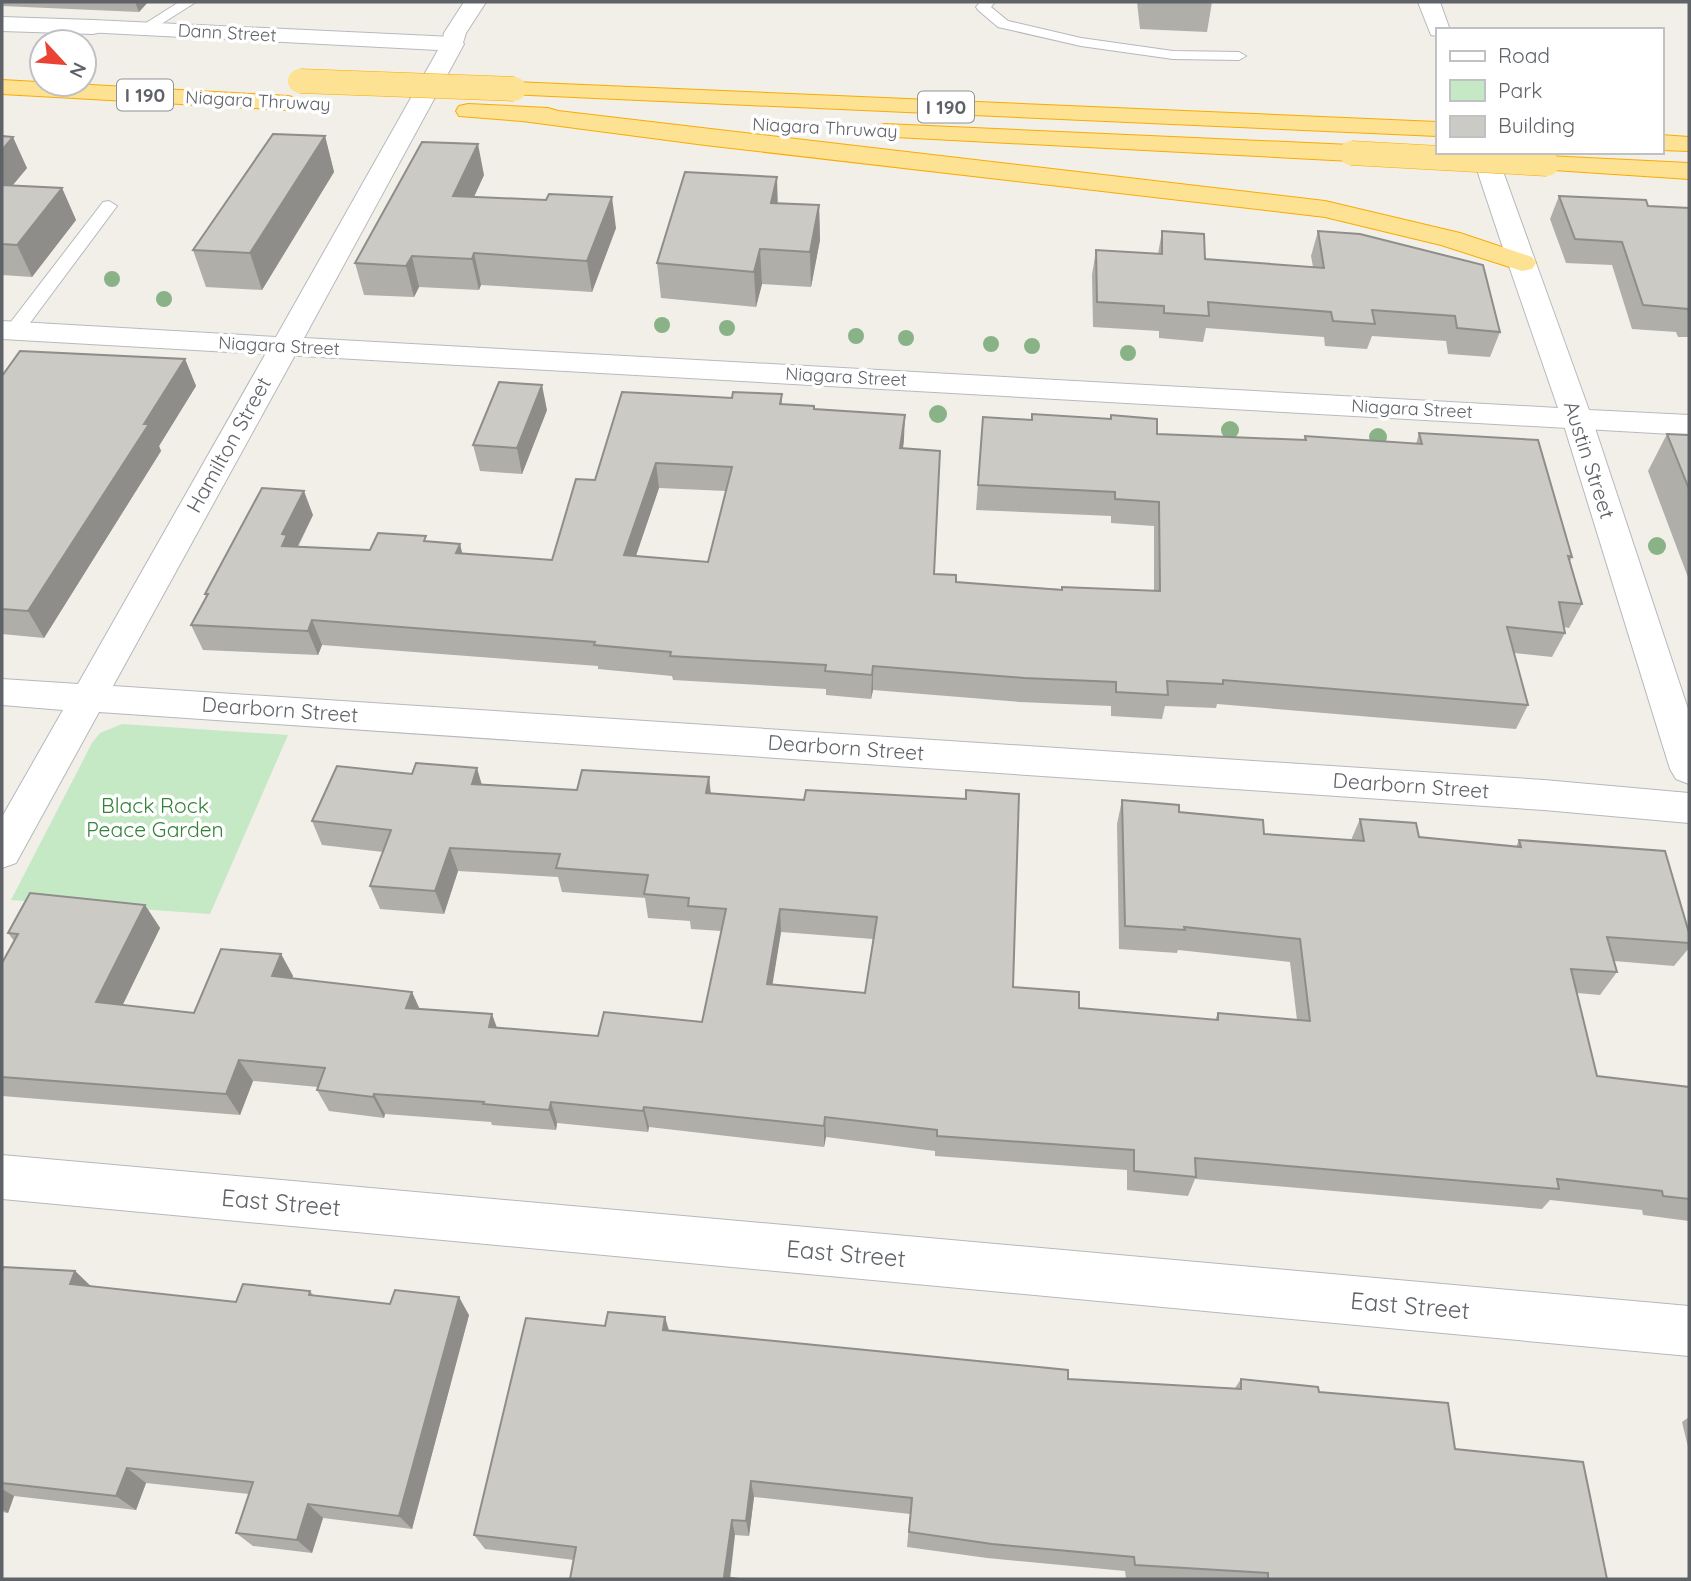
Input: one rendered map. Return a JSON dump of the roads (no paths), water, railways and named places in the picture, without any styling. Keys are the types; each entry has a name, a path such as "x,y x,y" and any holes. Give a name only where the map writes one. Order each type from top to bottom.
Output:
{"highway":[{"path":"2,68 28,69"},
{"name":"Niagara Thruway","path":"98,73 1436,129"},
{"name":"Niagara Thruway","path":"2,87 827,128"},
{"path":"523,114 1325,209 1450,239 1522,263"},
{"name":"Niagara Thruway","path":"868,131 1689,171"},
{"path":"1663,142 1689,144"}],"street":[{"name":"Hamilton Street","path":"2,852 475,2"},
{"path":"1429,2 1438,28"},
{"name":"Dann Street","path":"2,24 453,44"},
{"name":"Austin Street","path":"1484,154 1577,418 1689,769"},
{"name":"Niagara Street","path":"8,330 1689,425"},
{"name":"Dearborn Street","path":"2,691 1516,793 1689,808"},
{"name":"East Street","path":"2,1177 1689,1331"}],"lane":[{"path":"142,30 189,2"},
{"path":"988,2 983,7 1003,24 1081,42 1173,55 1239,56"},
{"path":"8,330 109,206"}],"park label":[{"name":"Black Rock Peace Garden","path":"155,818"}]}
